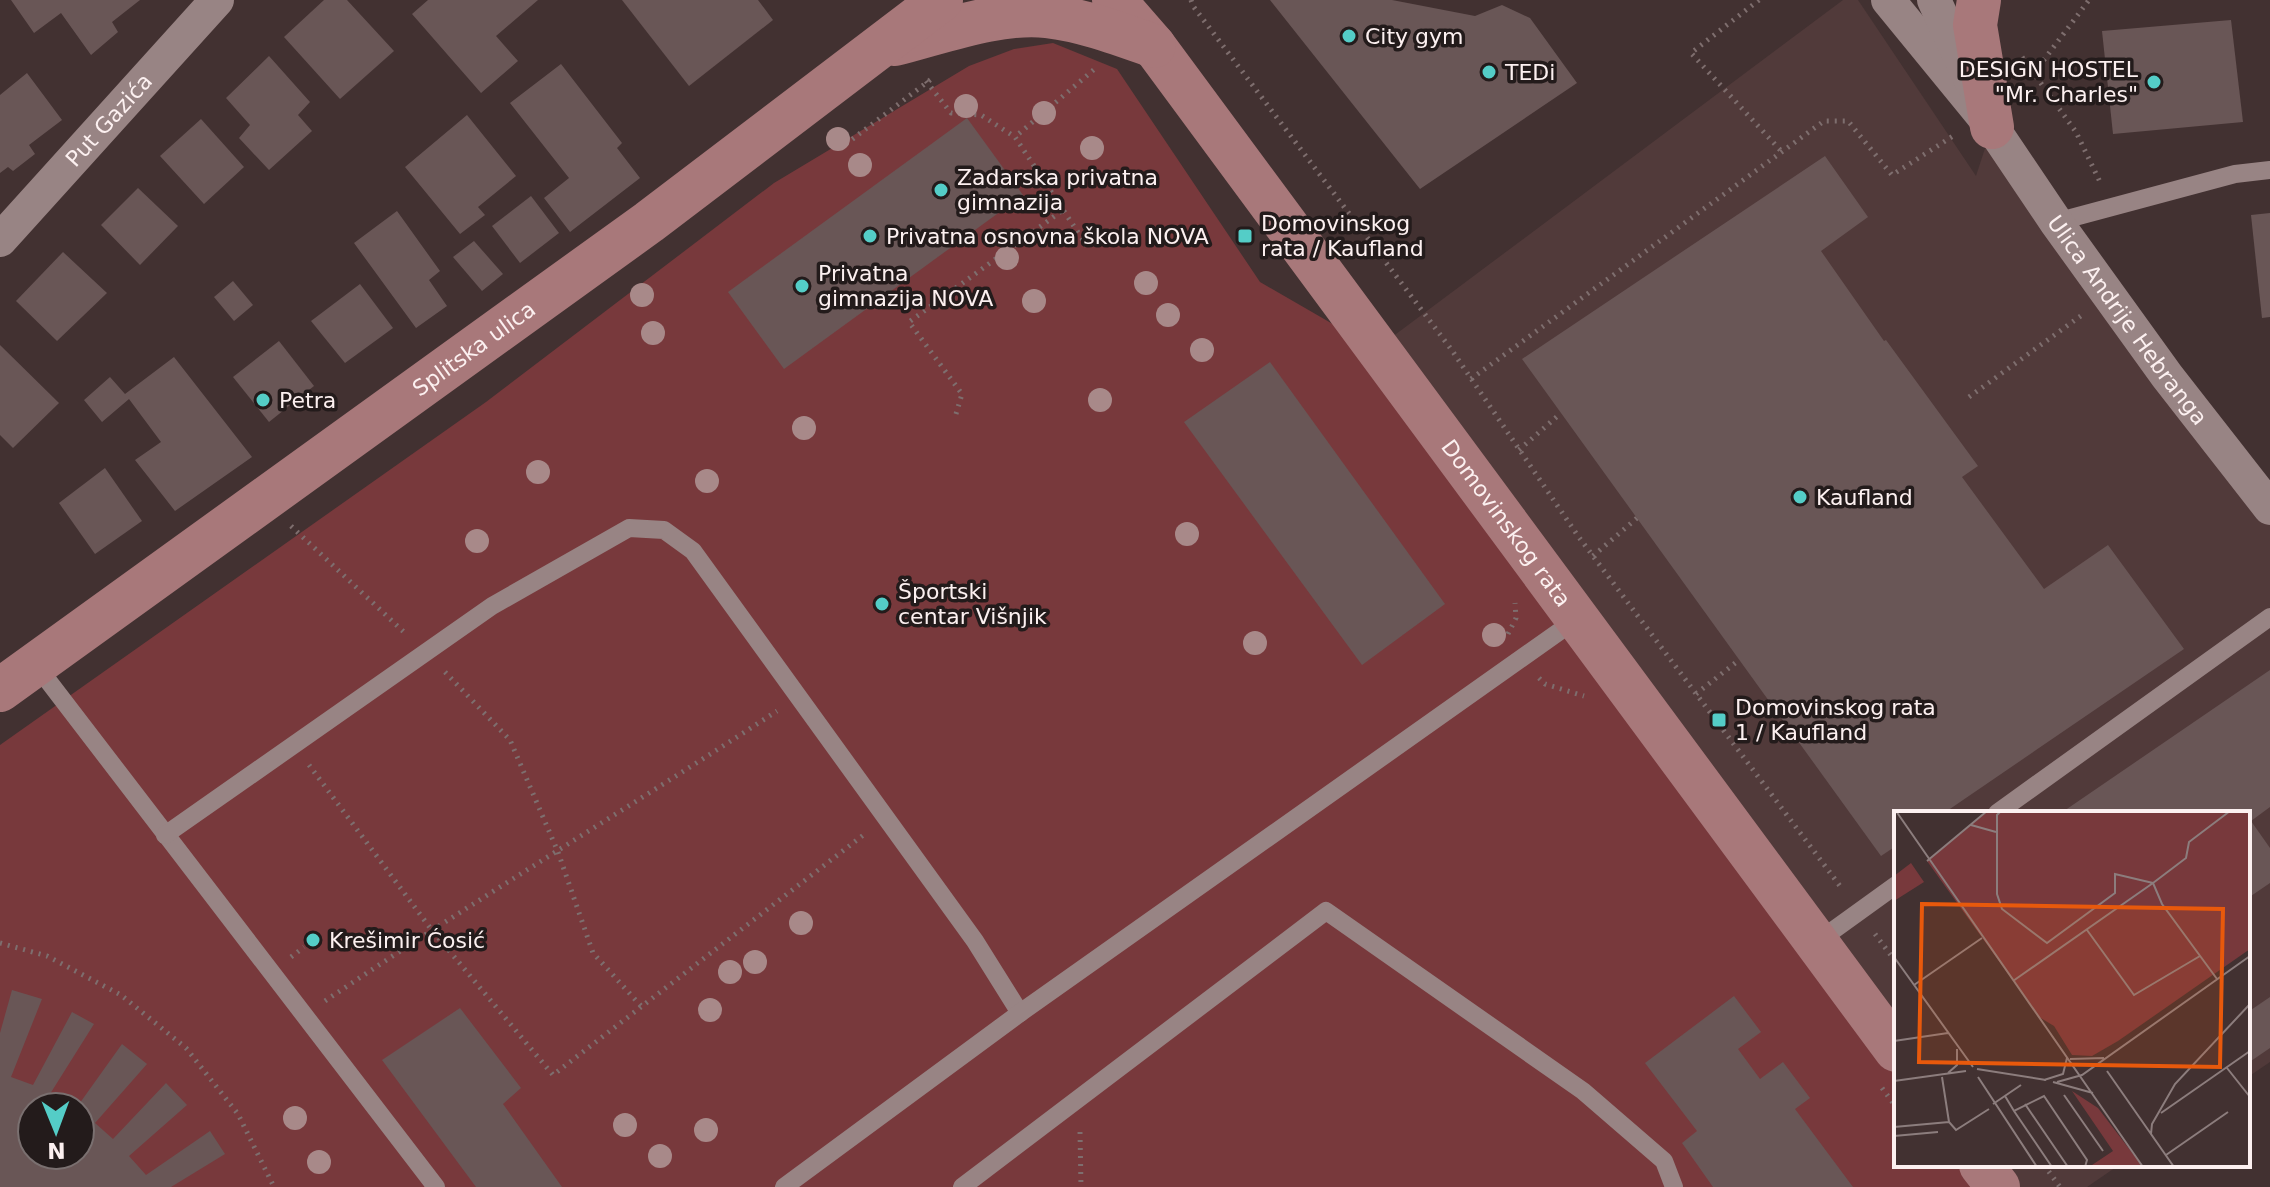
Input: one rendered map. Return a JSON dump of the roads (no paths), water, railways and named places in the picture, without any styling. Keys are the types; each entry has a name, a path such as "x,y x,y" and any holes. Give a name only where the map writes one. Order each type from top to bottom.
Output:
{"main road":[{"name":"Splitska ulica","path":"0,690 637,231 941,0"},
{"name":"Domovinskog rata","path":"1114,0 1154,46 1894,1047"},
{"path":"880,48 996,19 1046,16 1107,30 1154,46 1154,0"},
{"path":"1978,128 1975,25 1979,0"},
{"path":"1983,1167 1998,1187"}],"street":[{"name":"Put Gazića","path":"0,240 217,0"},
{"name":"Ulica Andrije Hebranga","path":"1888,0 1978,128 2056,222 2167,376 2270,508"},
{"name":"Ulica Andrije Hebranga","path":"1934,0 1978,128"}],"lane":[{"path":"2056,222 2235,174 2270,170"},
{"path":"165,835 492,606 629,528 664,530 693,551 975,941 1020,1013"},
{"path":"2000,811 2270,617"},
{"path":"784,1187 1020,1013 1577,619"},
{"path":"36,665 436,1187"},
{"path":"1816,942 1894,886"},
{"path":"962,1187 1326,911 1583,1091 1664,1161 1674,1187"}],"place":[{"name":"City gym","path":"1349,36"},
{"name":"TEDi","path":"1489,72"},
{"name":"DESIGN HOSTEL \"Mr. Charles\"","path":"2154,82"},
{"name":"Zadarska privatna gimnazija","path":"941,190"},
{"name":"Privatna osnovna škola NOVA","path":"870,236"},
{"name":"Domovinskog rata / Kaufland","path":"1245,236"},
{"name":"Privatna gimnazija NOVA","path":"802,286"},
{"name":"Petra","path":"263,400"},
{"name":"Kaufland","path":"1800,497"},
{"name":"Športski centar Višnjik","path":"882,604"},
{"name":"Domovinskog rata 1 / Kaufland","path":"1719,720"},
{"name":"Krešimir Ćosić","path":"313,940"}]}
